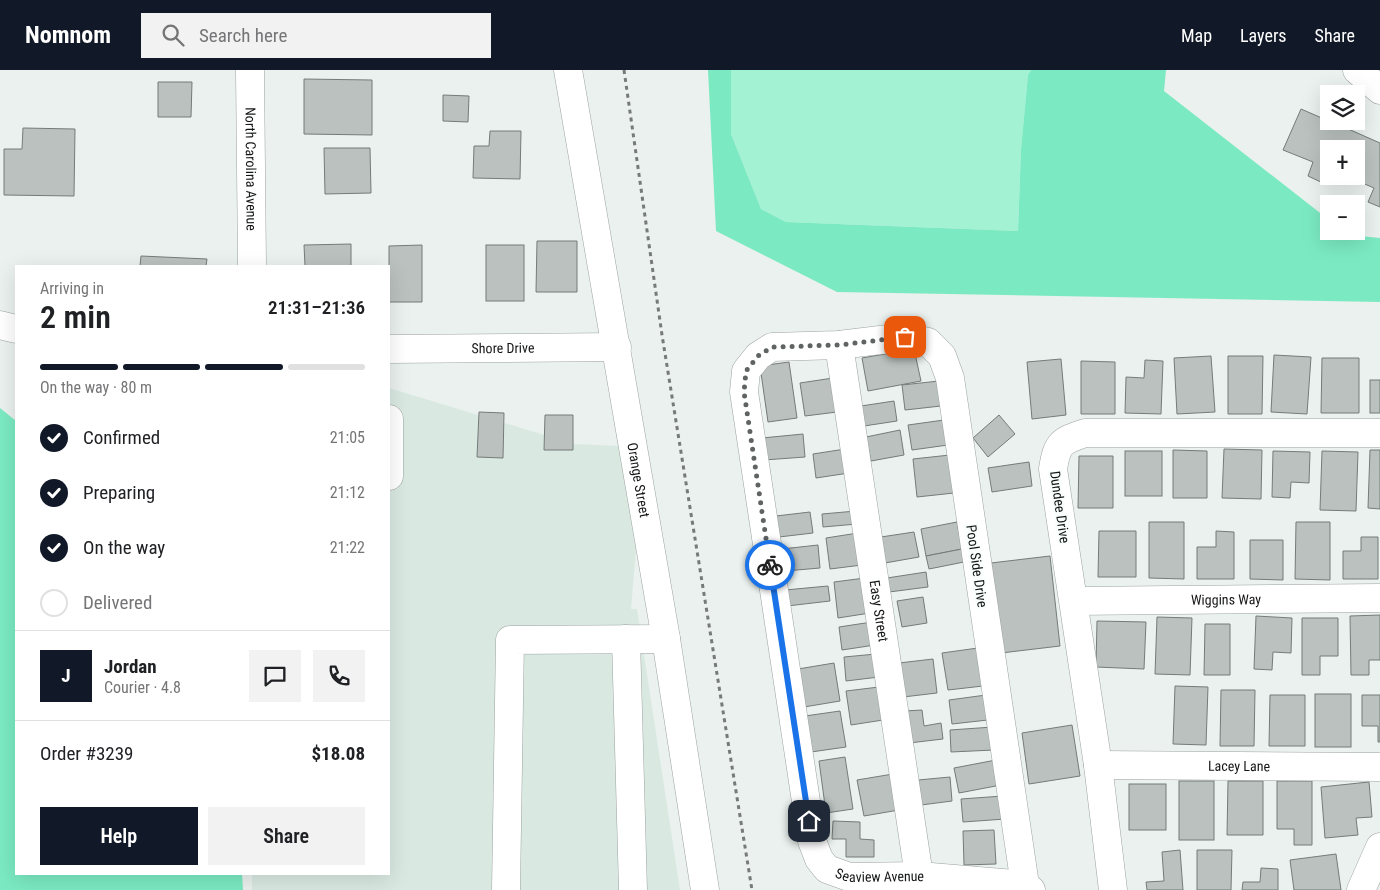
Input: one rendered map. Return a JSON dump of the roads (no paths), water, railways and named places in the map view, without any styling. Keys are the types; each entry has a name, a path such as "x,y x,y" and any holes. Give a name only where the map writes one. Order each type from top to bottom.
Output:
{"street":[{"name":"North Carolina Avenue","path":"250,70 252,265"},
{"name":"Orange Street","path":"568,70 666,639 705,890"},
{"path":"1357,70 1380,90"},
{"path":"0,324 15,329"},
{"name":"Pool Side Drive","path":"839,345 905,337 928,342 942,356 950,378 1028,887"},
{"name":"Easy Street","path":"839,345 919,876"},
{"name":"Seaview Avenue","path":"839,345 772,347 758,356 746,371 744,392 812,841 819,859 828,869 849,877 919,876 1028,887"},
{"name":"Shore Drive","path":"390,349 616,346"},
{"name":"Dundee Drive","path":"1113,890 1098,765 1053,469 1056,452 1066,440 1085,433 1380,433"},
{"name":"Wiggins Way","path":"1074,601 1380,598"},
{"path":"626,639 633,890"},
{"path":"506,890 510,640 666,639"},
{"name":"Lacey Lane","path":"1098,765 1380,767"},
{"path":"1361,890 1380,847"}]}
